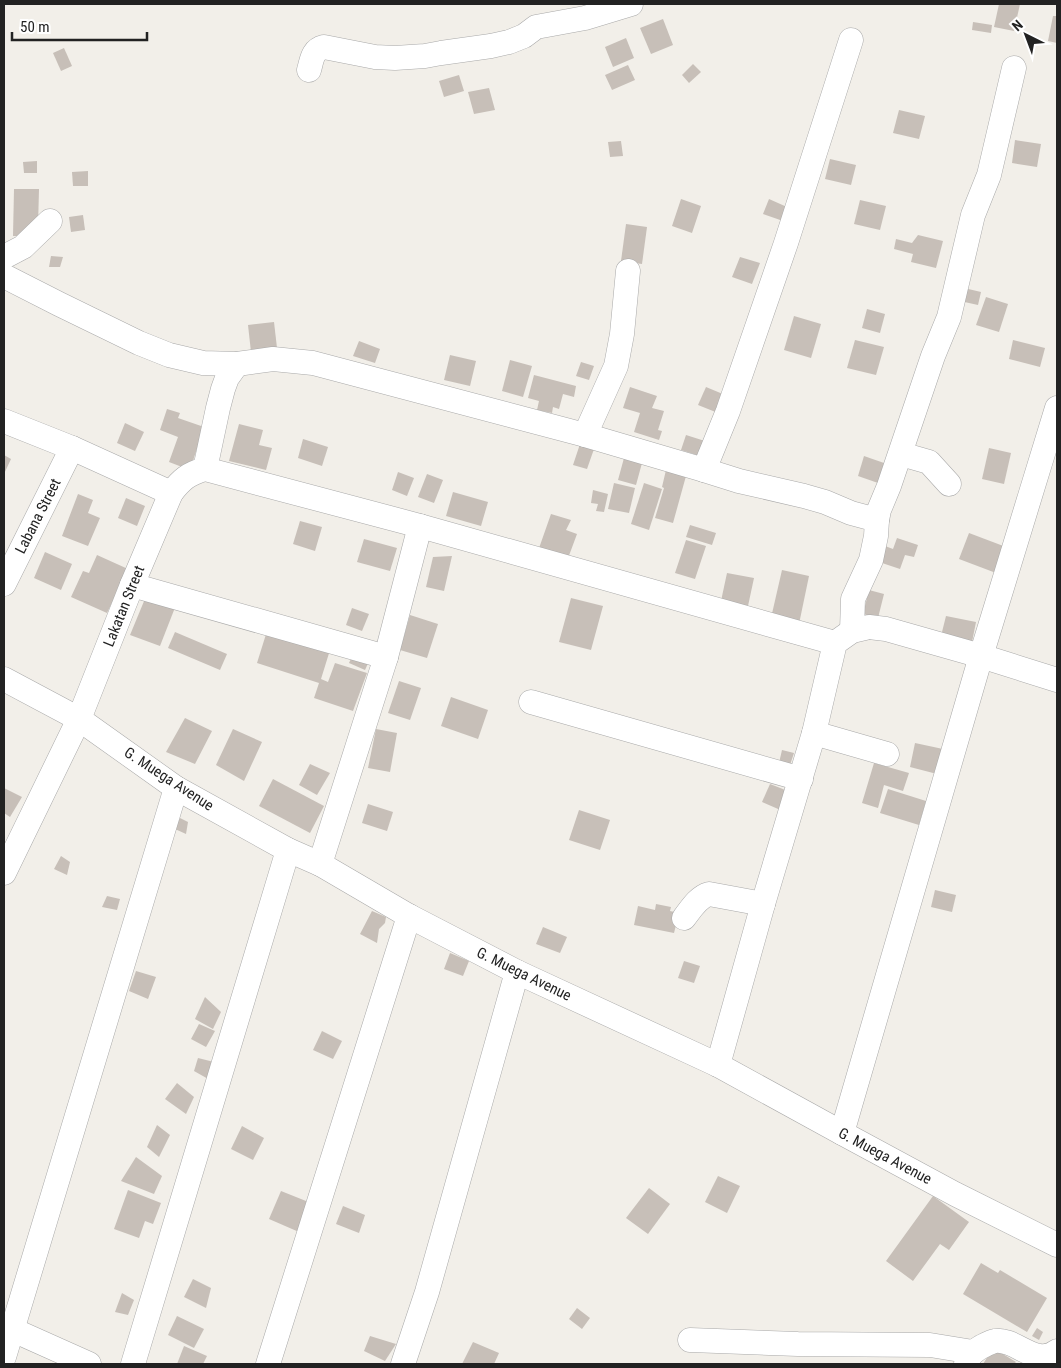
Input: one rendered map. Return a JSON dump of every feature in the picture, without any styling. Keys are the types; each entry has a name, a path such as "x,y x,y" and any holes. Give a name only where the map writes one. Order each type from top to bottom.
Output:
{"street":[{"path":"309,70 315,51 324,46 375,57 425,56 500,44 524,36 536,27 585,18 631,4"},
{"path":"704,470 728,411 783,252 851,40"},
{"path":"718,1064 853,599 871,560 879,510 901,454 933,356 949,316 973,215 989,175 1014,68"},
{"path":"4,257 23,246 50,221"},
{"path":"585,435 616,366 622,334 628,271"},
{"path":"4,276 58,304 169,355 203,363 238,364 273,359 313,363 585,435 740,481 811,498 851,513 877,520"},
{"path":"205,469 223,389 227,378 238,364"},
{"path":"842,1133 981,656 1057,408"},
{"path":"4,421 72,448 171,493 183,478 196,471 205,469 843,637 869,628 886,629 1057,680"},
{"name":"Labana Street","path":"4,584 72,448"},
{"path":"901,454 929,462 949,484"},
{"name":"Lakatan Street","path":"4,873 79,720 132,585 171,493"},
{"path":"320,864 386,657 420,526"},
{"path":"132,585 386,657"},
{"name":"G. Muega Avenue","path":"4,680 79,720 176,788 288,850 320,864 409,916 517,972 718,1064 955,1194 1057,1245"},
{"path":"531,702 802,779"},
{"path":"814,733 887,754"},
{"path":"4,1358 8,1328 176,788"},
{"path":"134,1364 288,850"},
{"path":"684,918 704,895 709,894 763,904"},
{"path":"268,1364 409,916"},
{"path":"404,1364 427,1292 517,972"},
{"path":"8,1328 89,1364"},
{"path":"690,1340 930,1345 969,1358 986,1344 997,1341 1043,1357 1052,1355 1057,1351"}],"building":[{"path":"999,4 1020,4 1014,31 994,27"},
{"path":"1053,16 1057,16 1057,43 1048,41"},
{"path":"663,19 673,45 651,54 640,28"},
{"path":"973,22 992,25 991,33 972,30"},
{"path":"626,38 634,58 613,67 605,47"},
{"path":"64,48 72,66 61,71 53,53"},
{"path":"693,64 701,72 689,83 682,75"},
{"path":"628,65 635,80 612,90 605,75"},
{"path":"459,75 464,91 444,97 439,81"},
{"path":"489,88 495,110 474,114 468,92"},
{"path":"899,110 925,116 919,139 893,133"},
{"path":"1015,140 1041,144 1037,167 1012,163"},
{"path":"621,141 623,156 610,157 608,142"},
{"path":"830,159 856,165 851,185 825,179"},
{"path":"37,161 37,173 24,173 23,162"},
{"path":"88,171 88,186 73,186 72,172"},
{"path":"14,189 39,189 38,227 31,236 13,236"},
{"path":"681,199 701,206 692,233 672,226"},
{"path":"769,199 787,207 783,221 763,214"},
{"path":"860,200 886,206 880,230 854,224"},
{"path":"83,215 85,230 71,232 69,217"},
{"path":"626,224 647,227 642,264 621,261"},
{"path":"918,235 943,241 936,268 911,262 913,254 894,249 896,239 912,243"},
{"path":"51,256 63,257 60,267 49,267"},
{"path":"740,257 760,263 752,284 732,277"},
{"path":"964,288 981,292 978,305 960,301"},
{"path":"986,297 1008,304 999,332 976,325"},
{"path":"867,309 885,314 880,333 862,328"},
{"path":"794,316 821,324 811,358 784,350"},
{"path":"274,322 277,348 251,352 248,325"},
{"path":"855,340 884,347 876,375 847,368"},
{"path":"1013,340 1045,348 1040,367 1009,359"},
{"path":"359,341 380,349 375,363 353,356"},
{"path":"450,355 476,361 470,386 444,380"},
{"path":"510,360 532,366 523,397 502,391"},
{"path":"581,362 594,366 589,380 576,376"},
{"path":"534,375 576,386 574,397 563,394 559,409 553,407 552,413 537,410 539,401 528,398"},
{"path":"630,387 657,396 652,408 664,411 658,430 662,431 659,440 634,432 640,413 623,408"},
{"path":"706,387 730,397 723,415 698,405"},
{"path":"167,409 180,413 178,418 204,427 190,470 169,462 178,437 160,430"},
{"path":"125,423 144,432 135,451 117,443"},
{"path":"239,424 263,430 259,445 272,448 266,470 229,461"},
{"path":"686,435 708,442 703,457 681,450"},
{"path":"303,439 328,447 322,466 298,458"},
{"path":"580,444 594,449 587,469 573,465"},
{"path":"989,448 1011,453 1004,484 982,479"},
{"path":"4,455 11,459 4,474"},
{"path":"864,456 884,463 878,483 858,476"},
{"path":"624,458 642,463 636,485 618,480"},
{"path":"666,470 686,476 673,523 655,518 664,488 662,487"},
{"path":"398,472 414,478 407,496 392,490"},
{"path":"427,474 443,480 434,503 418,497"},
{"path":"614,483 635,488 629,513 608,509"},
{"path":"644,483 662,489 649,530 631,524"},
{"path":"593,490 608,494 604,512 596,511 598,504 591,503"},
{"path":"453,492 488,502 481,526 446,516"},
{"path":"78,494 93,500 88,513 100,518 88,546 62,536"},
{"path":"126,498 145,506 137,526 118,518"},
{"path":"551,514 571,520 566,530 577,534 567,561 538,551"},
{"path":"300,521 322,527 315,551 293,544"},
{"path":"690,525 716,533 712,545 686,537"},
{"path":"969,533 1006,547 996,573 959,559"},
{"path":"897,538 918,545 914,557 905,555 900,569 879,562 885,546 893,549"},
{"path":"364,539 397,548 390,571 357,562"},
{"path":"686,540 706,546 695,579 675,573"},
{"path":"45,552 72,564 61,590 34,578"},
{"path":"97,555 128,569 107,613 71,597 83,571 89,573"},
{"path":"452,556 444,591 426,587 433,557"},
{"path":"782,570 809,576 799,624 771,618"},
{"path":"727,573 754,578 748,606 721,601"},
{"path":"869,590 884,594 878,618 863,614"},
{"path":"147,594 176,605 160,646 130,635"},
{"path":"571,598 603,606 591,650 559,642"},
{"path":"352,608 369,614 362,631 346,625"},
{"path":"410,615 438,624 427,658 400,650"},
{"path":"946,616 976,622 972,642 941,636"},
{"path":"267,631 330,650 321,679 328,682 335,663 367,673 353,711 314,698 319,683 257,663"},
{"path":"175,632 227,654 220,670 168,648"},
{"path":"354,652 370,659 365,670 349,663"},
{"path":"399,681 421,688 410,720 388,713"},
{"path":"451,697 488,710 478,739 441,726"},
{"path":"185,718 212,731 195,764 166,752"},
{"path":"233,729 262,742 244,781 216,765"},
{"path":"376,729 397,733 390,772 368,768"},
{"path":"915,743 943,749 937,774 910,767"},
{"path":"782,750 794,753 790,765 779,763"},
{"path":"874,763 909,773 903,791 884,785 878,808 862,803"},
{"path":"310,764 330,773 317,795 299,785"},
{"path":"273,779 324,806 310,833 259,806"},
{"path":"770,784 793,793 785,812 762,802"},
{"path":"4,788 22,797 10,817 4,813"},
{"path":"888,789 926,801 919,825 880,813"},
{"path":"368,804 393,812 387,831 362,823"},
{"path":"579,810 610,820 600,850 569,840"},
{"path":"180,818 188,822 186,834 175,829"},
{"path":"61,856 70,862 67,875 54,869"},
{"path":"935,890 956,895 952,912 931,907"},
{"path":"107,896 120,899 117,910 102,907"},
{"path":"656,904 671,907 670,911 679,913 674,933 634,925 638,906 655,910"},
{"path":"372,911 386,917 385,923 379,929 377,943 360,934"},
{"path":"543,927 567,937 560,953 536,944"},
{"path":"450,953 469,961 463,976 444,969"},
{"path":"684,961 700,966 694,983 678,978"},
{"path":"136,971 156,977 148,999 129,991"},
{"path":"205,997 221,1012 213,1029 195,1019"},
{"path":"199,1024 215,1031 206,1047 191,1039"},
{"path":"322,1031 342,1041 333,1059 313,1050"},
{"path":"198,1058 214,1062 210,1080 194,1071"},
{"path":"177,1083 194,1097 186,1114 165,1099"},
{"path":"157,1125 170,1135 159,1157 147,1147"},
{"path":"242,1126 264,1138 253,1160 231,1149"},
{"path":"136,1157 162,1176 154,1194 121,1181"},
{"path":"718,1176 740,1186 727,1213 705,1202"},
{"path":"649,1188 670,1204 648,1234 626,1218"},
{"path":"128,1190 161,1203 153,1224 145,1221 139,1238 114,1229"},
{"path":"281,1191 311,1203 299,1232 269,1219"},
{"path":"933,1196 969,1222 949,1250 940,1244 913,1281 886,1261"},
{"path":"343,1206 365,1215 359,1233 336,1224"},
{"path":"981,1263 998,1273 1000,1270 1047,1298 1027,1332 963,1294"},
{"path":"193,1279 211,1288 206,1308 184,1297"},
{"path":"122,1293 134,1300 128,1315 115,1312"},
{"path":"577,1308 590,1318 582,1329 569,1319"},
{"path":"177,1316 204,1329 194,1348 168,1335"},
{"path":"1037,1328 1043,1332 1039,1340 1032,1336"},
{"path":"370,1336 396,1344 385,1361 364,1351"},
{"path":"473,1342 499,1353 494,1364 462,1364"},
{"path":"184,1346 207,1356 203,1364 177,1364"},
{"path":"993,1348 1016,1362 1014,1364 983,1364"}]}
